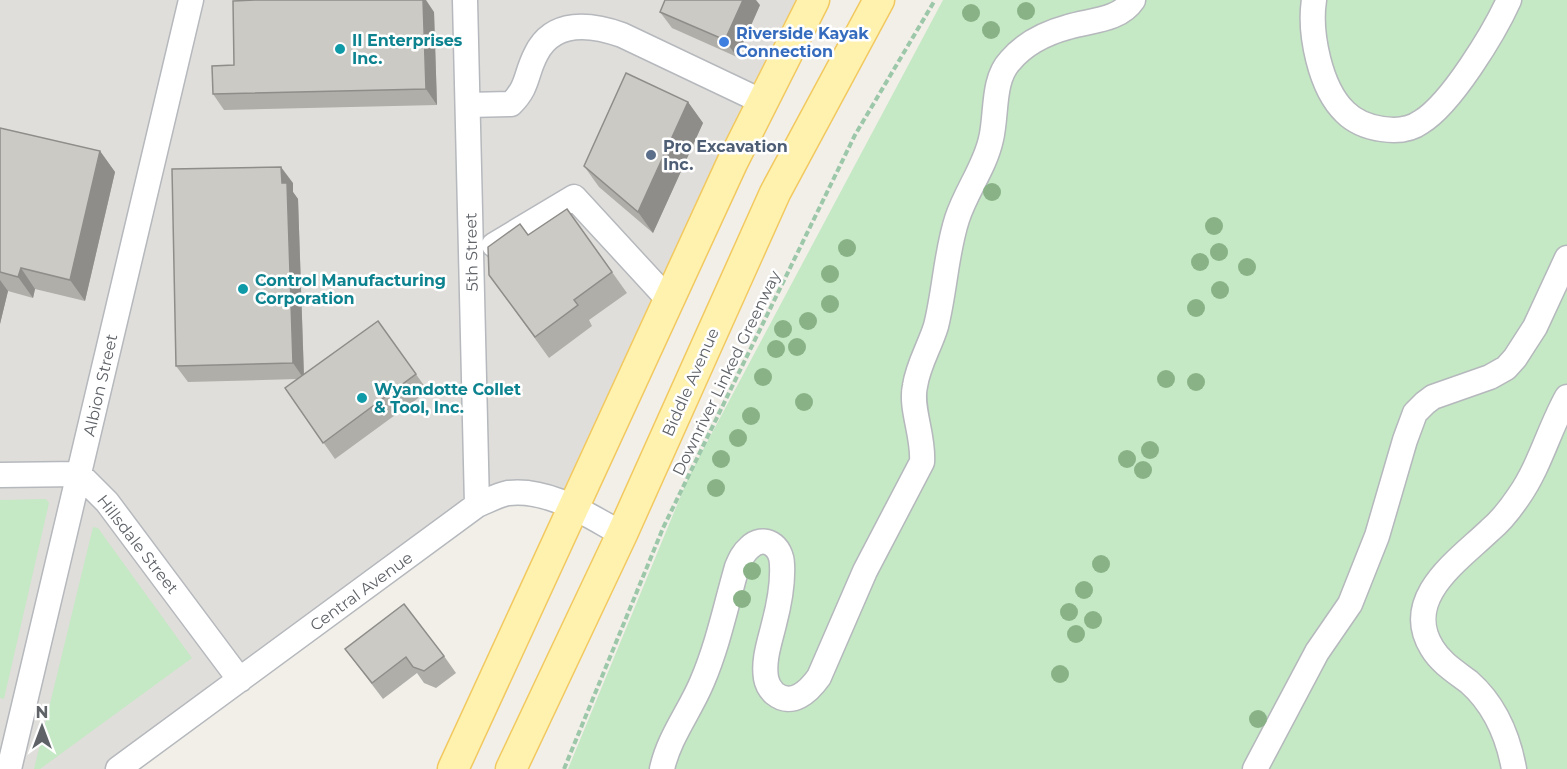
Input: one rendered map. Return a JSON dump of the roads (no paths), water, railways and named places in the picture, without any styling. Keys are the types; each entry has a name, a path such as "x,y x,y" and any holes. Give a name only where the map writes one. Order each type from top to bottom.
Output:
{"main road":[{"path":"453,769 668,299 732,163 814,0"},
{"name":"Biddle Avenue","path":"511,769 622,534 775,193 879,0"}],"street":[{"name":"Albion Street","path":"9,769 191,0"},
{"name":"5th Street","path":"465,0 477,505"},
{"path":"662,769 672,739 689,711 703,680 737,567 744,553 758,542 766,541 775,545 780,551 782,561 781,590 765,664 769,688 776,695 785,699 795,698 811,688 819,676 865,571 922,462 923,449 914,387 936,324 957,218 991,142 998,88 1008,62 1034,40 1066,27 1119,14 1133,0"},
{"path":"1314,0 1312,22 1314,41 1324,78 1334,96 1344,111 1357,121 1372,128 1390,130 1407,129 1421,123 1445,102 1490,35 1509,0"},
{"path":"468,105 512,104 523,93 536,53 547,39 561,29 579,25 604,28 622,35 763,102"},
{"path":"471,258 574,197 668,299"},
{"path":"1255,769 1317,652 1350,604 1377,537 1407,432 1415,413 1433,397 1490,377 1506,368 1535,327 1567,258"},
{"path":"1514,769 1510,749 1495,713 1471,684 1432,649 1424,616 1426,602 1440,577 1506,515 1521,493 1567,398"},
{"path":"0,475 79,474"},
{"name":"Hillsdale Street","path":"79,474 107,502 240,680"},
{"name":"Central Avenue","path":"118,769 477,505 508,493 541,496 573,508 622,534"}],"place":[{"name":"Riverside Kayak Connection","path":"724,42"},
{"name":"II Enterprises Inc.","path":"340,49"},
{"name":"Pro Excavation Inc.","path":"651,155"},
{"name":"Control Manufacturing Corporation","path":"243,289"},
{"name":"Wyandotte Collet & Tool, Inc.","path":"362,398"}]}
